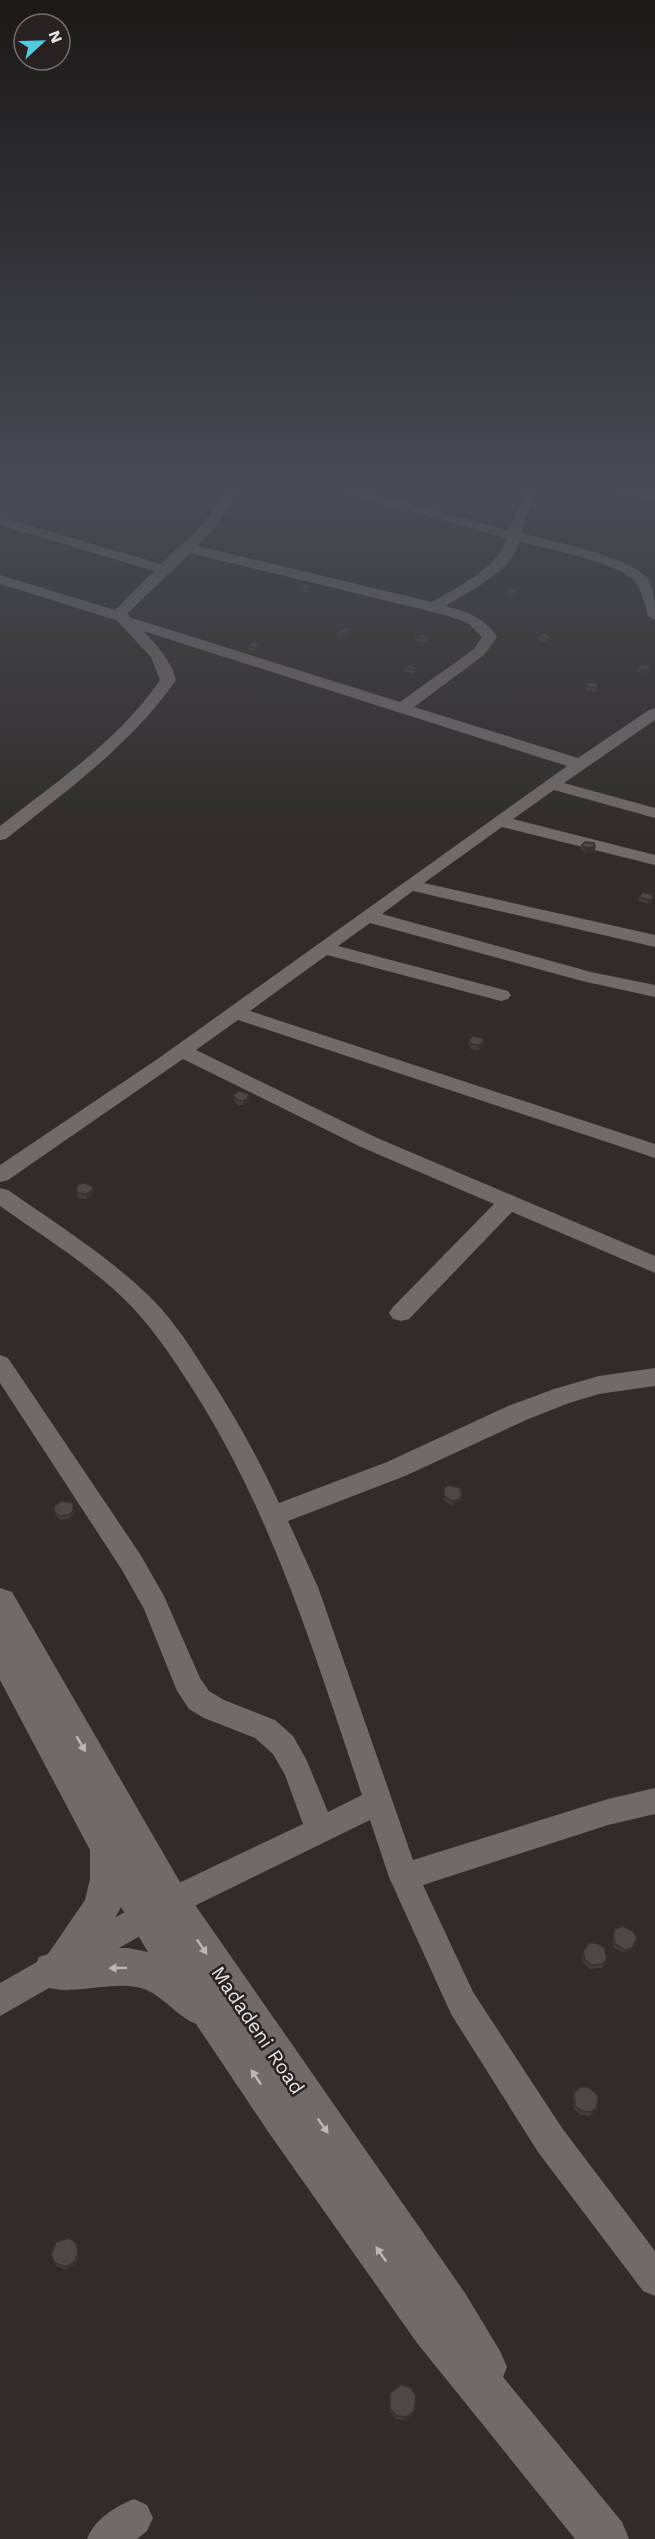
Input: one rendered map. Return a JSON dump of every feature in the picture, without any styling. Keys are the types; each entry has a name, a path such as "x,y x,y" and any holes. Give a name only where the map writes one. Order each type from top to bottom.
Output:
{"street":[{"path":"83,605 579,764"},
{"path":"0,835 65,784 145,712 168,680 166,671 158,658 122,618 122,611 127,605"},
{"path":"403,706 479,652 490,637 478,623 428,605"},
{"path":"0,1175 78,1124 550,784 655,713"},
{"path":"550,784 655,813"},
{"path":"500,821 655,860"},
{"path":"409,885 655,941"},
{"path":"367,916 589,977 655,991"},
{"path":"323,948 501,995"},
{"path":"235,1012 655,1151"},
{"path":"181,1050 368,1142 655,1265"},
{"path":"0,1195 101,1266 141,1302 174,1341 212,1400 249,1464 305,1587 404,1877 462,2003 550,2140 655,2279"},
{"path":"401,1313 509,1202"},
{"path":"0,1364 131,1562 155,1604 183,1667 187,1682 199,1700 214,1709 265,1729 283,1745 297,1770 320,1830"},
{"path":"273,1516 396,1469 517,1413 562,1396 599,1385 655,1377"},
{"name":"Madadeni Road","path":"0,1602 220,2025 433,2327 605,2539"},
{"name":"Madadeni Road","path":"0,1647 109,1848 159,1909 449,2309 532,2449"},
{"path":"404,1877 501,1848 608,1812 655,1801"},
{"path":"0,2000 159,1909 378,1802"},
{"path":"58,1968 95,1919 105,1898 109,1879 109,1848"},
{"path":"58,1968 135,1968 152,1972 168,1981 220,2025"}],"building":[{"path":"345,628 350,630 341,633 338,631"},
{"path":"544,633 550,637 547,639 539,636"},
{"path":"424,634 427,637 424,639 415,637"},
{"path":"253,642 259,644 255,648 248,646"},
{"path":"408,665 417,667 414,670 404,667"},
{"path":"647,665 650,668 641,670 638,666"},
{"path":"595,682 598,686 596,688 586,686 587,683"},
{"path":"585,842 594,843 595,847 585,848 582,845"},
{"path":"643,892 653,895 653,898 649,900 639,897"},
{"path":"473,1036 482,1038 484,1042 479,1045 471,1044 469,1040"},
{"path":"238,1091 249,1094 247,1099 238,1100 233,1096"},
{"path":"85,1183 93,1187 92,1191 86,1194 78,1193 76,1190 79,1184"},
{"path":"448,1485 460,1488 462,1495 459,1499 452,1501 444,1496 444,1489"},
{"path":"61,1501 73,1503 73,1511 69,1515 59,1516 55,1512 54,1507"},
{"path":"622,1926 633,1931 637,1938 632,1948 625,1950 615,1944 613,1936 615,1929"},
{"path":"589,1943 596,1943 604,1947 607,1958 603,1964 591,1965 585,1960 583,1952"},
{"path":"580,2087 588,2087 598,2095 597,2107 591,2112 582,2111 575,2106 574,2093"},
{"path":"69,2238 76,2243 78,2252 75,2261 66,2267 55,2263 51,2255 56,2242"},
{"path":"401,2385 410,2387 416,2396 414,2411 406,2417 397,2416 390,2409 390,2393"}]}
